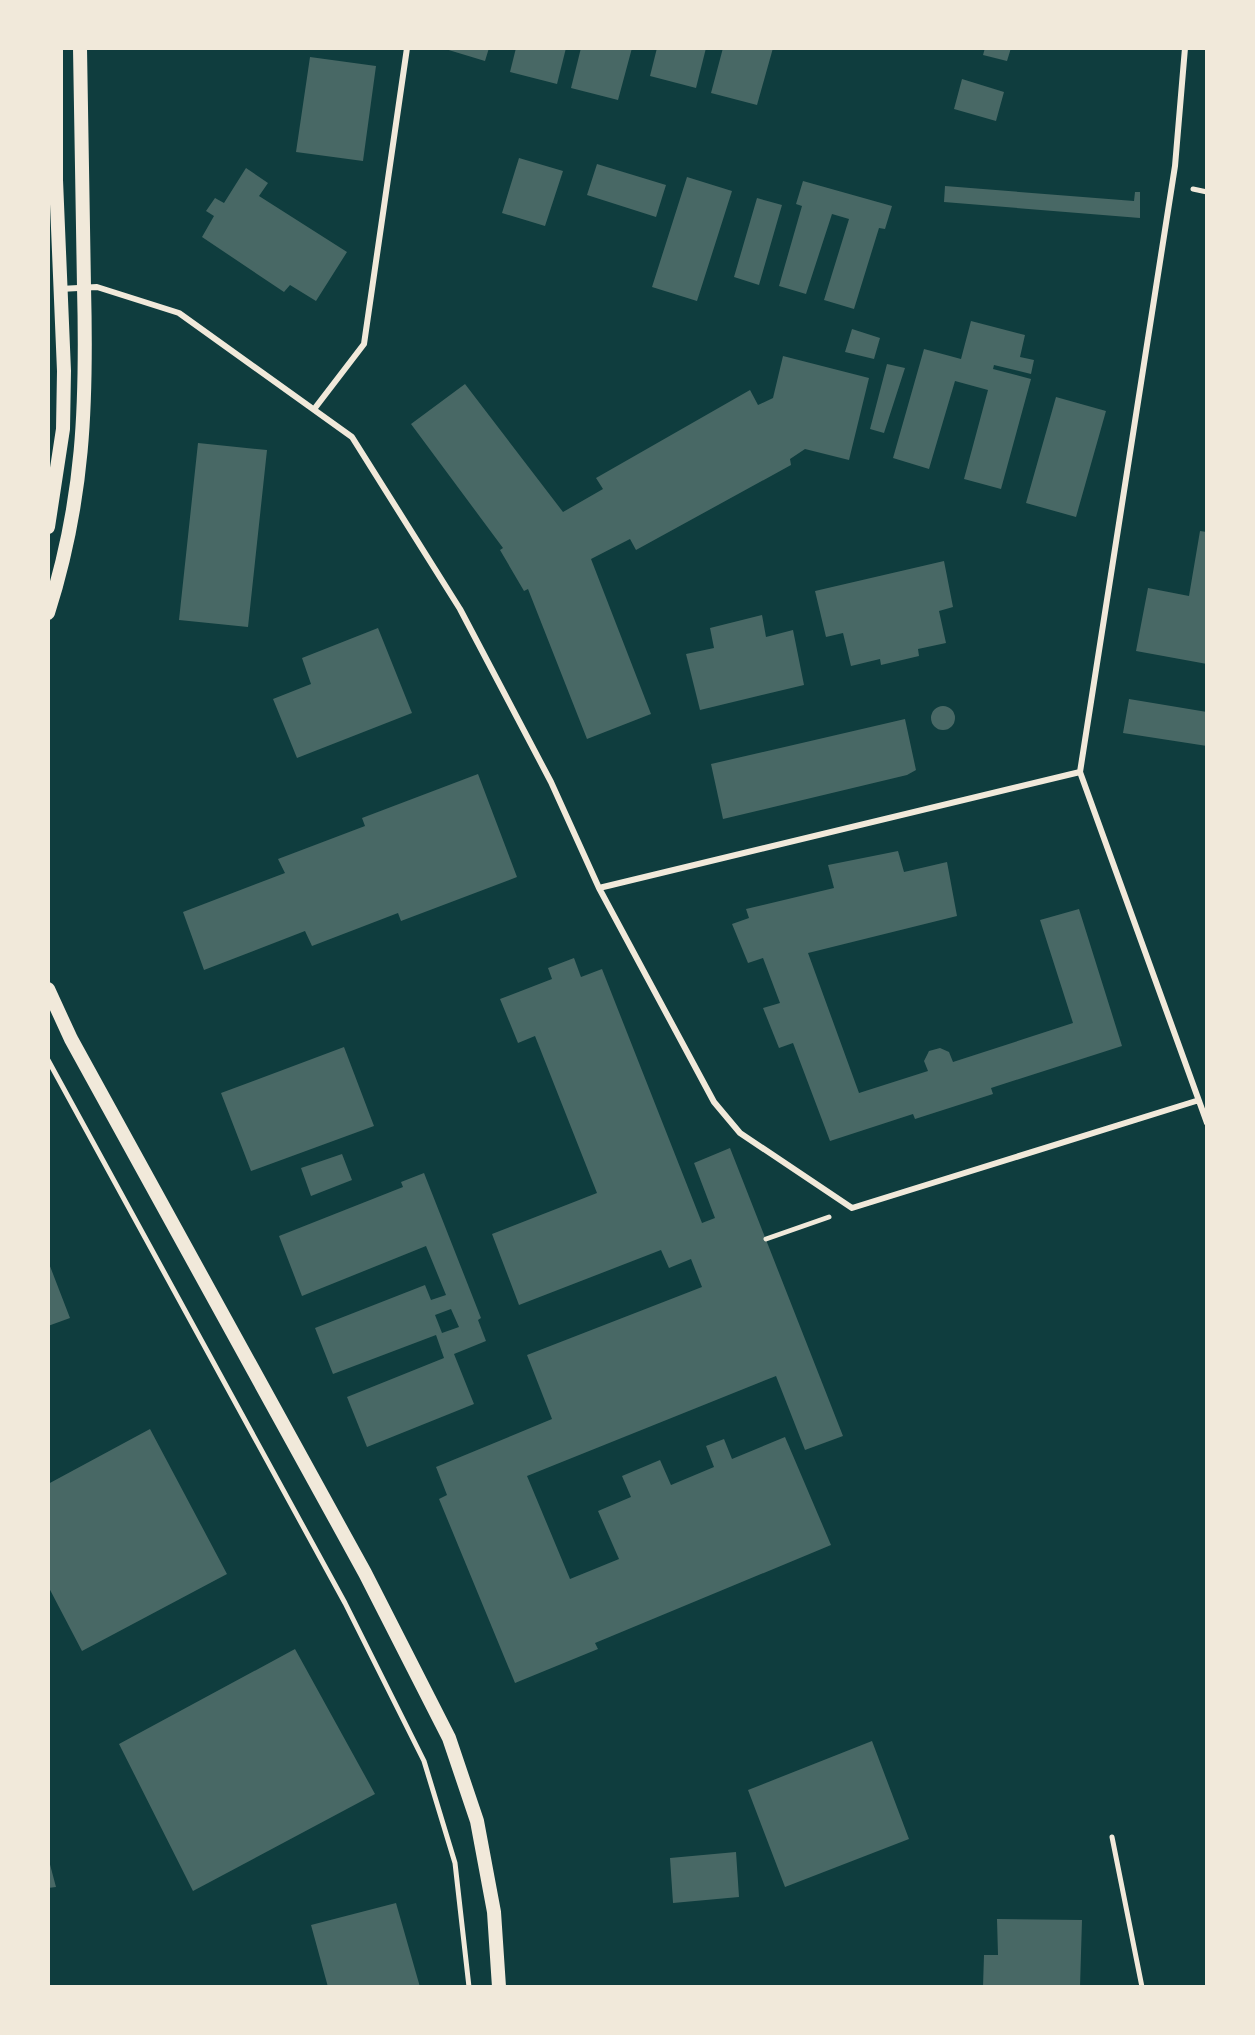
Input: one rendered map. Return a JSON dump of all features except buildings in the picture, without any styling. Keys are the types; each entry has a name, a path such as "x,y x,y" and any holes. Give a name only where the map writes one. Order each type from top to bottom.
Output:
{"street":[{"path":"48,527 63,429 56,48"},
{"path":"48,613 67,552 85,432 88,373 80,48"},
{"path":"48,989 71,1039 365,1573 449,1738 477,1821 494,1912 499,1987"}],"lane":[{"path":"315,408 364,344 407,48"},
{"path":"1185,48 1175,166 1094,663 1080,772 1196,1101 1207,1123"},
{"path":"60,289 97,287 179,313 352,437 460,609 551,782 599,888 714,1102 740,1133 852,1208 1196,1101"},
{"path":"599,888 1080,772"}],"path":[{"path":"48,1060 345,1603 424,1761 455,1863 469,1987"},
{"path":"766,1239 852,1208"},
{"path":"1112,1837 1142,1987"}]}
